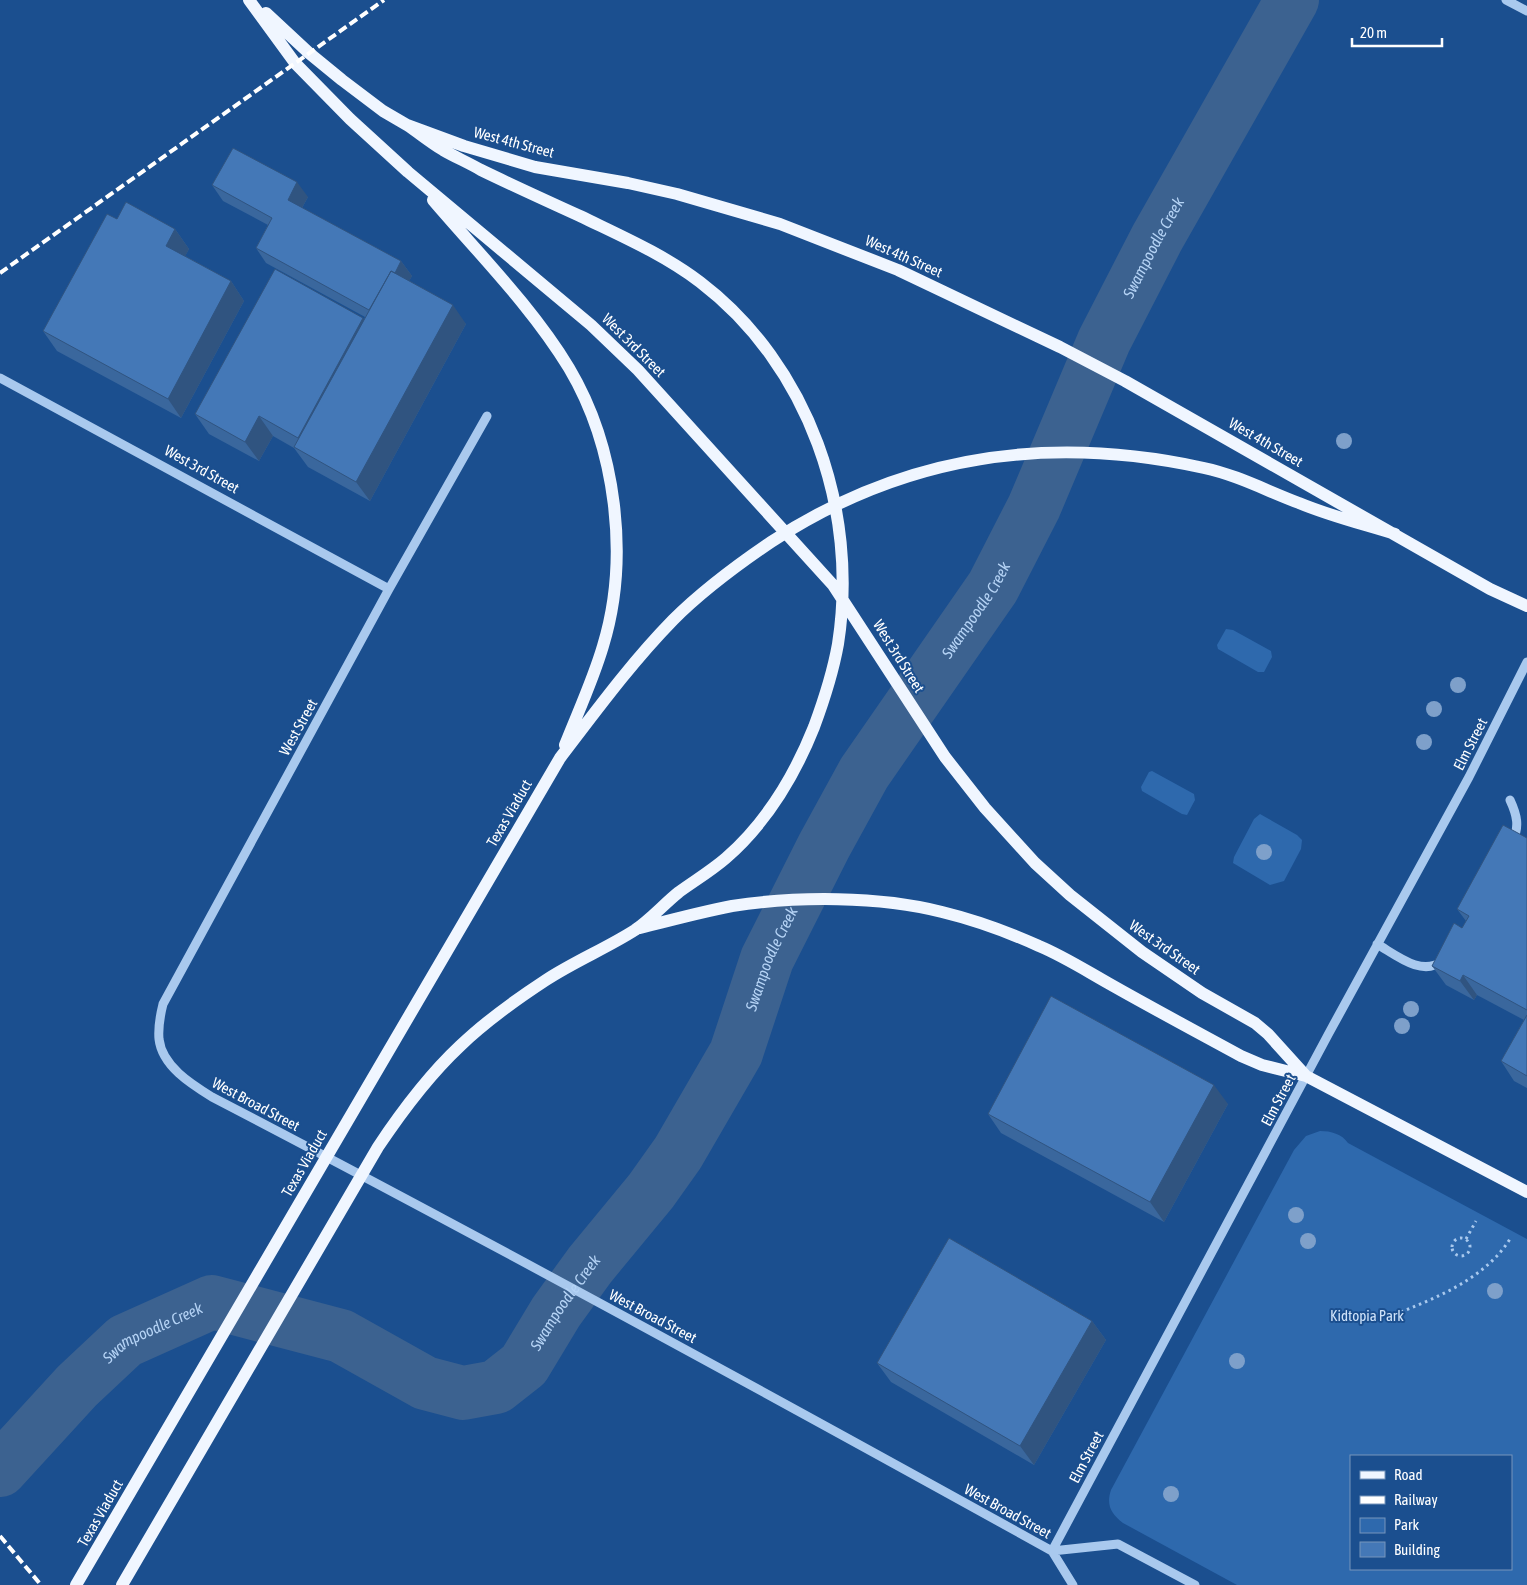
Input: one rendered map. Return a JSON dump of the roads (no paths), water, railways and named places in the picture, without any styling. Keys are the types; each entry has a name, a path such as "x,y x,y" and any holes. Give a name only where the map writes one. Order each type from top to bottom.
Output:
{"main road":[{"name":"West 4th Street","path":"251,0 295,63"},
{"name":"West 4th Street","path":"251,0 309,53 342,80 383,111 407,125 464,146 535,167 669,192 780,224 898,270 1060,347 1136,387 1490,589 1527,606"},
{"name":"West 3rd Street","path":"295,63 350,119 408,172 584,319 638,370 833,585 906,699 964,782 1035,863 1106,925 1167,970 1202,993 1255,1023 1268,1034 1306,1076 1527,1192"},
{"path":"122,1585 378,1147 399,1115 461,1045 492,1020 548,978 635,929 678,893 725,859 766,815 784,790 797,766 810,737 831,678 838,644 842,580 837,520 821,453 808,418 791,385 757,336 718,297 680,268 636,242 453,155 407,125"},
{"path":"408,172 531,314 569,368 586,401 605,458 616,524 614,585 610,615 603,646 560,758"},
{"path":"560,758 619,681 675,618 751,556 812,516 866,491 916,473 963,462 1002,456 1056,452 1094,452 1138,456 1207,469 1239,478 1326,513 1395,534"},
{"name":"Texas Viaduct","path":"76,1585 560,758"},
{"path":"635,929 696,913 724,908 827,899 910,906 942,912 1040,946 1241,1056 1262,1065 1306,1076"}],"street":[{"path":"1506,0 1527,11"},
{"name":"West 3rd Street","path":"0,378 389,589"},
{"name":"West Street","path":"166,1059 159,1041 159,1023 163,1004 389,589 487,416"},
{"name":"Elm Street","path":"1052,1551 1306,1076 1469,777 1527,662"},
{"path":"1510,800 1518,826 1510,847"},
{"path":"1378,944 1419,966 1429,967 1438,964 1447,957"},
{"name":"West Broad Street","path":"166,1059 195,1087 212,1097 422,1206 694,1353 1052,1551 1072,1585"},
{"name":"West Broad Street","path":"1052,1551 1118,1544 1195,1585"}],"waterway":[{"name":"Swampoodle Creek","path":"0,1470 77,1386 125,1341 212,1302 341,1336 425,1383 463,1393 496,1387 524,1365 556,1312 590,1265 651,1191 678,1153 736,1053 767,959 824,846 864,773 993,587 1034,507 1104,341 1157,238 1292,0"}],"railway":[{"path":"0,273 384,0"},
{"path":"0,1536 41,1585"}],"park label":[{"name":"Kidtopia Park","path":"1367,1315"}]}
